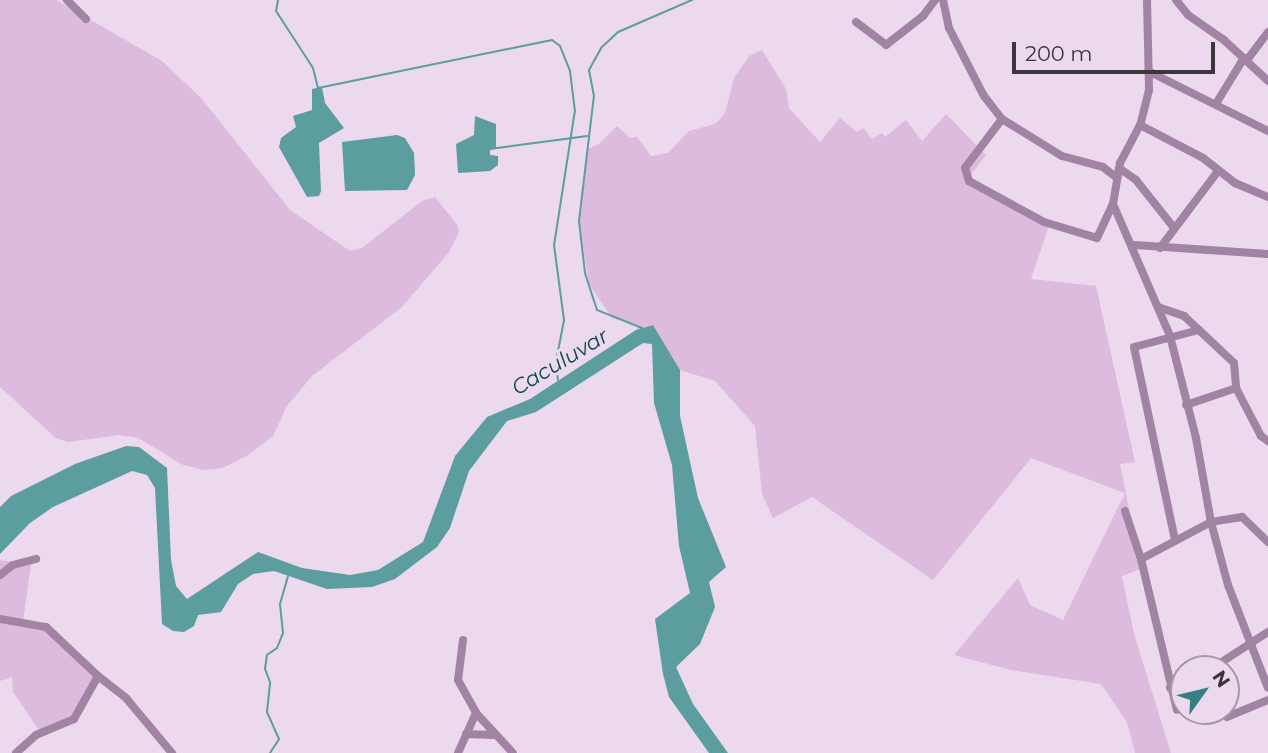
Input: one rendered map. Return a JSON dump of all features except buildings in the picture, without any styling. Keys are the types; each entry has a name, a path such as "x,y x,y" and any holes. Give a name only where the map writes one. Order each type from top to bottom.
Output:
{"street":[{"path":"67,0 86,19"},
{"path":"856,22 886,45 923,16 934,0"},
{"path":"943,0 949,29 984,96 1002,118 1062,156 1103,167 1120,165 1136,180 1174,228"},
{"path":"1002,118 965,168 969,181 1044,222 1097,238 1113,204 1120,165 1140,125 1152,49 1147,0"},
{"path":"1176,0 1188,15 1246,59 1268,81"},
{"path":"1217,102 1268,32"},
{"path":"1148,71 1217,102 1268,131"},
{"path":"1140,125 1203,158 1218,171 1268,197"},
{"path":"1103,167 1117,178"},
{"path":"1160,248 1218,171"},
{"path":"1113,204 1135,245 1170,336 1211,522 1250,643 1268,688"},
{"path":"1135,245 1268,254"},
{"path":"1158,307 1184,316 1234,363 1236,388 1261,436 1268,441"},
{"path":"1175,540 1132,352 1138,344 1199,330"},
{"path":"1186,405 1236,388"},
{"path":"1125,511 1141,559 1170,688"},
{"path":"1141,559 1211,522 1242,517 1268,542"},
{"path":"0,575 13,565 36,559"},
{"path":"0,619 46,627 98,676 126,698 172,753"},
{"path":"1232,655 1268,632"},
{"path":"463,640 456,673 476,713 513,753"},
{"path":"16,753 36,735 74,719 98,676"},
{"path":"1240,712 1268,700"},
{"path":"458,753 476,713"},
{"path":"466,734 493,734"}],"shaded area":[{"path":"0,0 56,0 162,61 202,99 290,210 350,251 362,248 422,201 435,197 458,226 459,232 449,252 402,307 312,376 287,406 273,436 248,455 223,468 204,470 183,465 138,438 119,435 68,442 56,438 0,387"},
{"path":"762,50 786,89 789,108 820,142 840,118 857,132 864,128 872,139 882,133 885,137 906,120 922,141 946,114 986,155 969,177 1050,223 1031,279 1096,286 1135,462 1120,464 1141,569 1122,576 1134,634 1171,753 1135,753 1127,722 1101,684 1011,670 954,655 1018,578 1030,605 1063,620 1125,493 1031,458 933,580 812,497 773,518 762,494 755,426 715,381 680,370 653,325 636,330 638,326 612,318 589,284 579,221 587,149 599,144 617,126 630,138 637,137 651,156 668,153 689,131 715,124 725,113 734,78 749,56"},
{"path":"322,87 325,103 344,128 319,143 321,191 319,196 307,197 279,147 281,138 296,127 293,116 312,110 312,89"},
{"path":"475,116 496,124 496,148 490,150 490,155 498,156 498,165 490,171 458,173 456,144 474,135"},
{"path":"397,135 405,138 414,153 415,175 407,190 345,191 342,142"},
{"path":"653,325 680,370 680,416 698,498 726,567 709,582 715,607 700,644 676,667 693,704 728,753 709,753 669,697 663,674 655,619 690,593 679,546 672,465 654,403 652,344 643,343 536,412 507,421 469,471 450,528 437,547 395,579 372,587 327,589 274,571 253,574 238,584 221,612 198,615 194,626 184,632 173,631 162,624 155,488 147,475 132,471 53,507 30,523 0,554 0,507 11,496 75,464 126,446 139,447 167,468 171,560 176,586 187,599 258,552 302,568 350,575 378,570 423,542 455,456 487,417 530,399 636,330"},
{"path":"0,560 31,565 23,621 43,626 98,676 74,719 41,733 13,692 12,677 0,681"}],"waterway":[{"name":"Caculuvar","path":"278,0 276,11 313,68 318,88 552,40 560,46 570,71 575,110 554,245 564,320 556,362 558,380"},
{"path":"642,328 597,310 585,273 579,221 594,96 589,70 602,47 618,32 692,0"},
{"path":"490,149 587,136"},
{"path":"270,753 279,739 267,712 270,682 265,669 267,655 277,648 283,633 280,604 288,576"}]}
